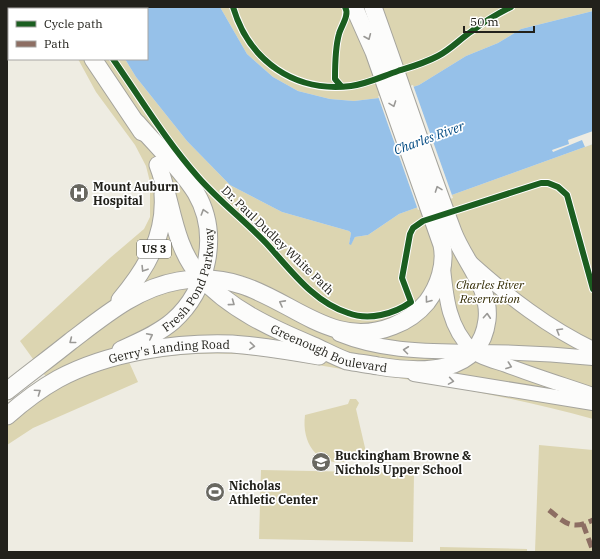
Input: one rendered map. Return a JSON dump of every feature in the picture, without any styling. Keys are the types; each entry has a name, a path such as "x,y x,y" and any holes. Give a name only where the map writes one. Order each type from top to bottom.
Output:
{"highway":[{"path":"354,7 387,65"},
{"path":"373,7 387,65 444,228 482,286 487,307 484,333 473,352 458,362 438,369 417,370 386,367"},
{"name":"US 3","path":"7,391 103,317 135,282 149,261 160,231 163,204 158,165 137,123 94,60"},
{"name":"Fresh Pond Parkway","path":"90,366 151,335 172,322 190,302 202,278 209,240 207,223 202,205 192,188 137,123"},
{"name":"Greenough Boulevard","path":"158,165 168,193 180,240 191,264 202,278 223,297 264,323 347,361 386,367"},
{"path":"103,317 128,300 149,289 173,282 202,278 226,280 247,287 316,322 334,329 355,333 377,331 396,324 412,315 427,301 437,284 442,264 444,228"},
{"name":"Gerry's Landing Road","path":"7,416 51,383 90,366 159,348 206,344 257,346 347,361"}],"main road":[{"path":"465,258 532,314 560,332 593,349"},
{"path":"442,264 446,298 450,314 460,335 473,352"},
{"name":"Greenough Boulevard","path":"316,322 346,336 375,345 421,351 560,355 593,358"},
{"name":"Greenough Boulevard","path":"473,352 500,363 593,395"},
{"name":"Greenough Boulevard","path":"386,367 446,380 593,403"}],"green space":[{"path":"220,7 593,7 593,11 521,29 498,43 466,56 419,85 379,98 354,101 330,99 298,91 273,77 247,54"},
{"name":"Charles River Reservation","path":"79,60 126,60 136,77 187,141 230,185 282,212 349,231 351,233 349,244 351,244 355,237 368,235 399,214 593,144 593,419 507,398 284,359 224,353 197,354 129,362 138,382 33,428 7,445 7,423 54,388 20,341 110,258 144,229 150,217 150,182 146,166 135,145 96,92"},
{"path":"350,399 356,399 359,403 356,409 366,452 354,459 342,462 321,458 313,451 308,441 305,429 305,415 348,404"},
{"path":"539,445 593,450 593,552 535,552"},
{"path":"261,470 414,473 413,542 259,539"},
{"path":"440,547 527,549 527,552 440,552"}],"water":[{"name":"Charles River","path":"220,7 247,54 273,77 298,91 330,99 354,101 379,98 419,85 466,56 498,43 521,29 593,11 593,144 399,214 368,235 355,237 351,245 349,244 351,233 349,231 282,212 230,185 187,141 136,77 126,60 148,60 148,8 98,8"}],"pier":[{"path":"413,85 453,198 418,210 378,96"},
{"path":"593,131 593,144 585,147 582,140 553,152 552,150 569,144 568,140"}],"marked path":[{"path":"549,510 560,519 574,525 580,525 593,520"},
{"path":"583,524 593,551"}],"cycle path":[{"path":"233,7 240,26 250,43 263,58 277,69 293,78 311,84 331,87 363,84 428,61 451,48 481,24 511,7"},
{"path":"341,86 335,79 336,56 339,34 346,17 345,7"},
{"name":"Dr. Paul Dudley White Path","path":"114,60 164,134 198,177 266,243 303,284 335,308 356,315 373,316 389,313 411,302 402,278 410,234 413,228 423,221 541,183 548,183 558,187 567,195 593,289"}],"place":[{"name":"Mount Auburn Hospital","path":"79,193"},
{"name":"Buckingham Browne & Nichols Upper School","path":"321,462"},
{"name":"Nicholas Athletic Center","path":"215,492"}]}
